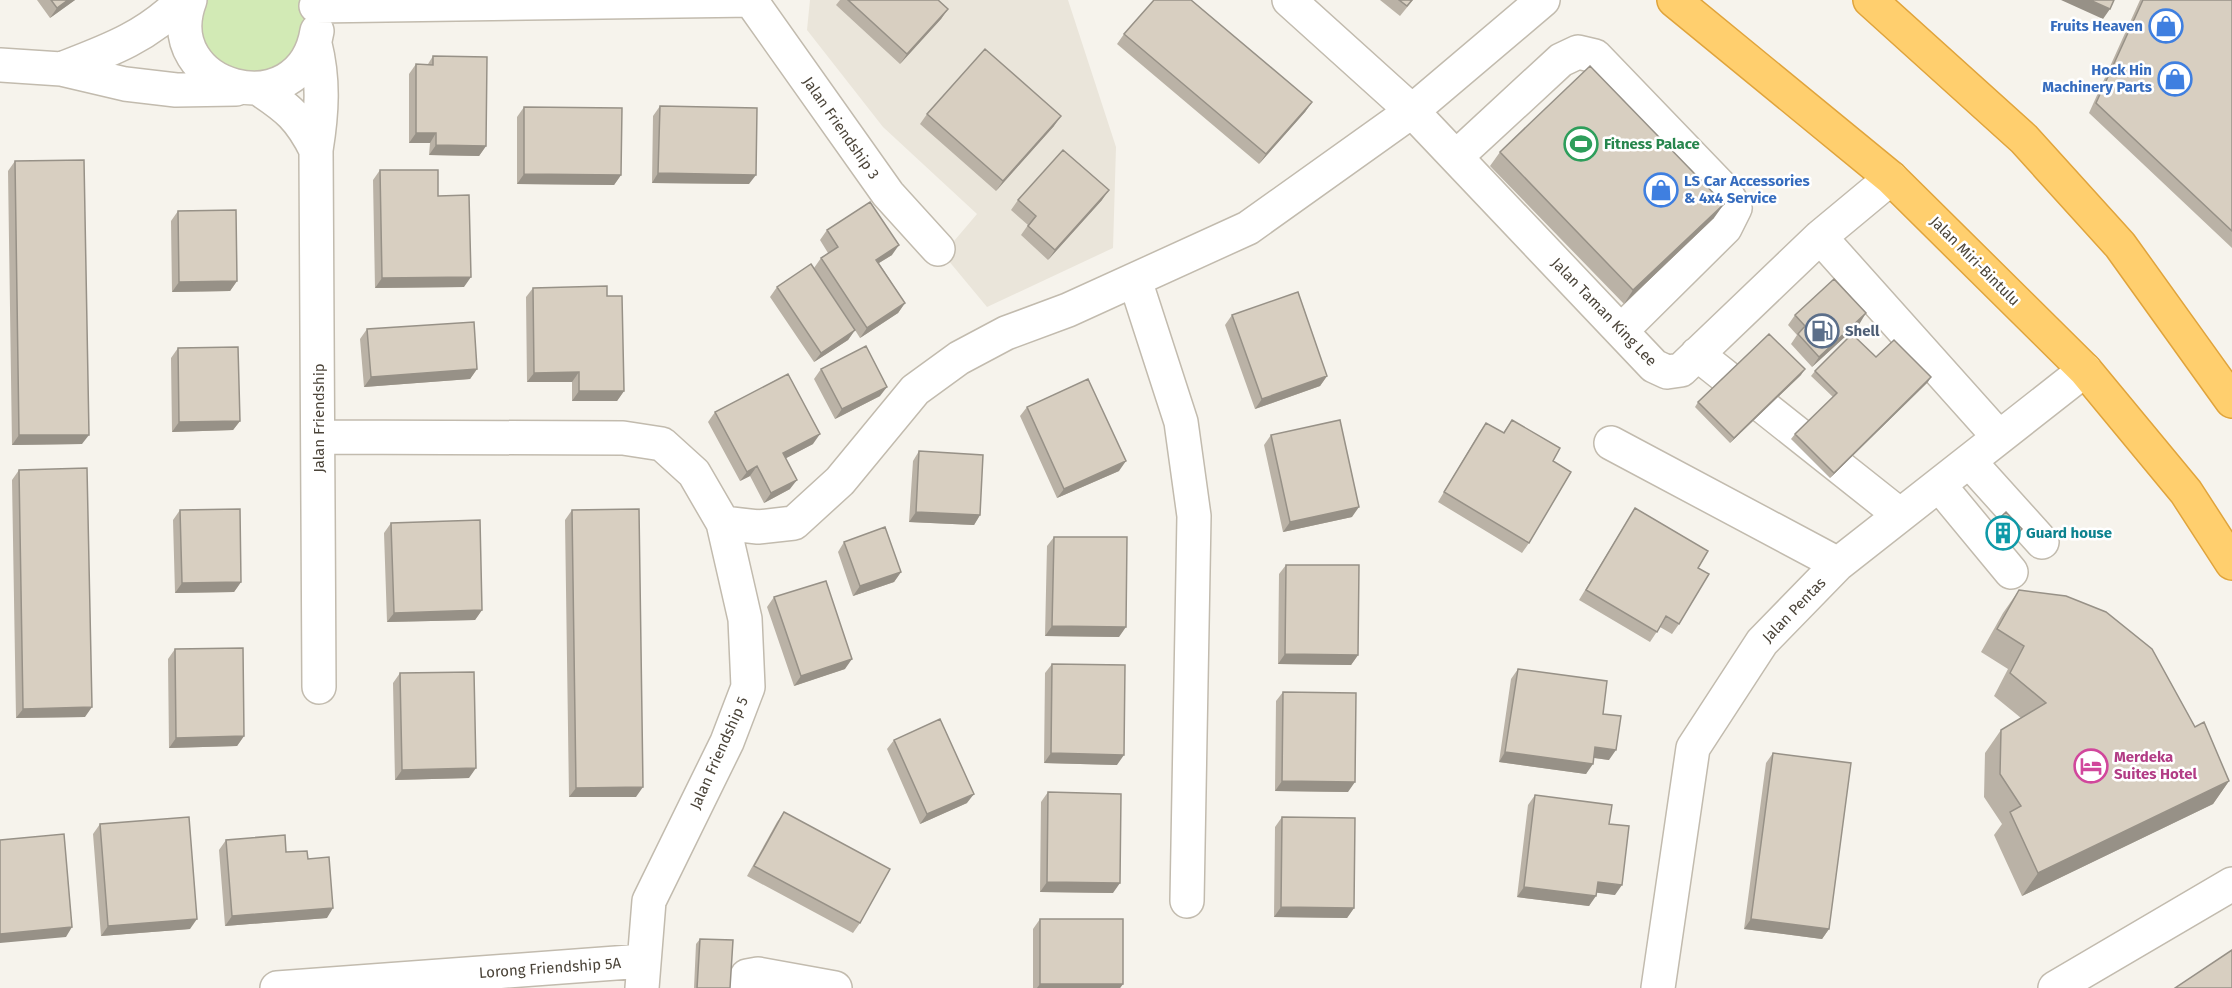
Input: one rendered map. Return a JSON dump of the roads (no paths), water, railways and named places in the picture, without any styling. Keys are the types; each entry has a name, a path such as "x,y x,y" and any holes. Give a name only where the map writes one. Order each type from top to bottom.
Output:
{"highway":[{"name":"Jalan Miri-Bintulu","path":"1674,0 1891,178 2085,370 2186,492 2232,563"},
{"path":"1870,0 2024,139 2120,245 2229,392"}],"street":[{"path":"61,69 119,47 163,21 183,0"},
{"name":"Jalan Friendship","path":"190,0 185,22 188,40 195,57 207,72 222,83 250,89 290,109 304,126 316,150"},
{"name":"Jalan Taman King Lee","path":"1289,0 1412,111 1654,366 1667,372 1681,370 1820,237 1891,178"},
{"path":"723,523 758,527 794,523 840,482 915,390 959,358 1006,333 1135,280 1248,228 1412,111 1544,0"},
{"name":"Jalan Friendship 3","path":"315,3 753,1 888,194 938,249"},
{"path":"0,65 61,69 125,84 176,90 250,89 278,84 294,74 306,61 315,44 318,25 315,3"},
{"name":"Jalan Friendship","path":"315,44 322,71 322,116 316,150 320,436 319,687"},
{"path":"1456,157 1561,60 1578,52 1596,56 1716,182 1734,207 1725,228 1621,332"},
{"path":"1820,237 1999,437"},
{"path":"1135,280 1181,422 1194,516 1187,901"},
{"path":"1697,354 1900,515"},
{"name":"Jalan Pentas","path":"1658,988 1693,748 1762,642 1838,564 2085,370"},
{"name":"Jalan Friendship 5","path":"320,436 623,438 662,444 694,473 723,523 746,619 748,687 727,742 649,901 643,975"},
{"path":"1611,443 1838,564"},
{"path":"1969,461 2042,542"},
{"path":"1939,485 2011,572"},
{"path":"2055,988 2232,884"},
{"path":"740,988 747,976 758,974 835,988"},
{"name":"Lorong Friendship 5A","path":"277,988 643,975"}],"place":[{"name":"Fruits Heaven","path":"2166,26"},
{"name":"Hock Hin Machinery Parts","path":"2175,79"},
{"name":"Fitness Palace","path":"1581,144"},
{"name":"LS Car Accessories & 4x4 Service","path":"1661,190"},
{"name":"Shell","path":"1822,331"},
{"name":"Guard house","path":"2003,533"},
{"name":"Merdeka Suites Hotel","path":"2091,766"}]}
